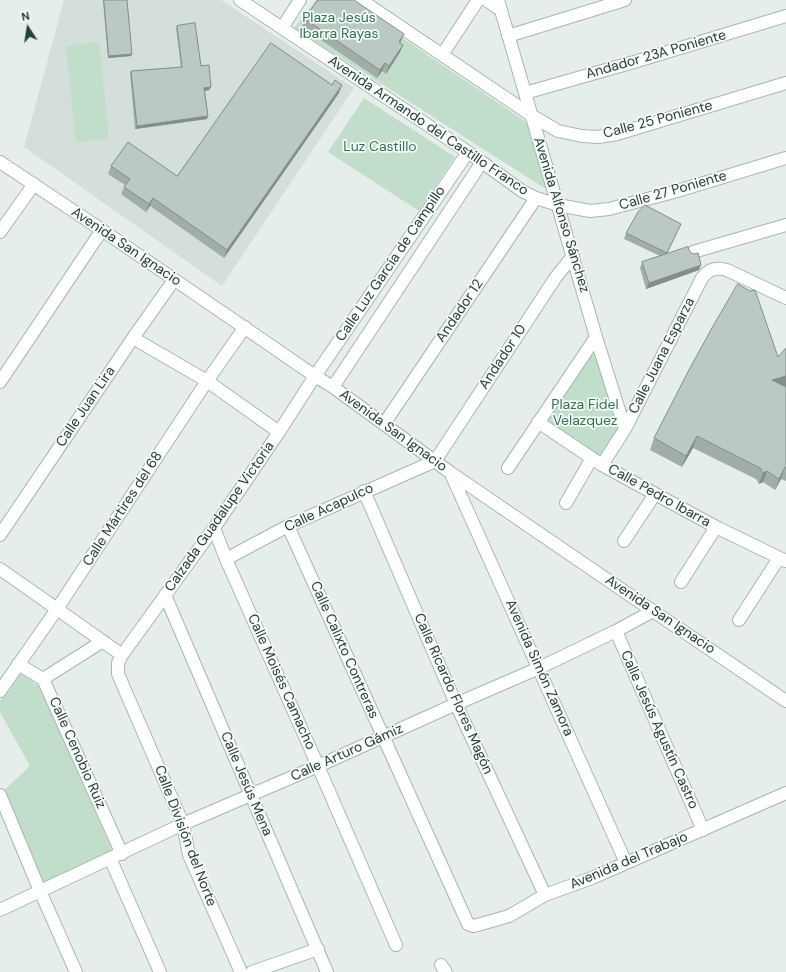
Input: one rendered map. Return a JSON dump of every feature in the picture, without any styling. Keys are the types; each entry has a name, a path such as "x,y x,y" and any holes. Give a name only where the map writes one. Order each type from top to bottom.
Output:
{"street":[{"name":"Avenida Armando del Castillo Franco","path":"240,0 468,152 522,191 558,206"},
{"path":"282,28 300,0"},
{"name":"Calle 25 Poniente","path":"361,0 531,115 558,131 582,136 598,137 617,134 786,83"},
{"path":"442,55 478,0"},
{"path":"486,0 500,5"},
{"path":"508,36 625,0"},
{"name":"Avenida Alfonso Sánchez","path":"500,5 596,337 625,429"},
{"name":"Andador 23A Poniente","path":"525,92 634,62 786,16"},
{"name":"Calle Luz García de Campillo","path":"314,376 468,152"},
{"name":"Calle 27 Poniente","path":"558,206 590,211 609,209 674,192 786,158"},
{"name":"Avenida San Ignacio","path":"0,162 102,230 314,376 333,387 451,473 786,700"},
{"name":"Calle Luz García de Campillo","path":"333,387 482,162"},
{"path":"0,232 34,184"},
{"name":"Andador 12","path":"384,424 536,198"},
{"path":"693,252 786,225"},
{"path":"0,382 102,230"},
{"name":"Andador 10","path":"434,461 556,277 573,256"},
{"name":"Calle Juana Esparza","path":"602,465 625,429 702,278 706,273 712,269 721,268 784,295"},
{"name":"Calle Juan Lira","path":"0,535 174,280"},
{"name":"Calle Mártires del 68","path":"0,691 57,609 207,381 245,328"},
{"path":"508,468 596,337"},
{"path":"133,338 207,381 279,432"},
{"name":"Calzada Guadalupe Victoria","path":"122,655 214,528 279,432 314,376"},
{"name":"Calle Pedro Ibarra","path":"538,422 602,465 716,527 782,560"},
{"path":"566,503 592,458"},
{"name":"Calle Acapulco","path":"226,559 288,526 434,461"},
{"name":"Avenida Simón Zamora","path":"451,473 626,863"},
{"name":"Calle Ricardo Flores Magón","path":"364,491 456,704 545,895"},
{"path":"624,541 655,494"},
{"name":"Calle Calixto Contreras","path":"288,526 468,924 471,925"},
{"path":"681,582 716,527"},
{"name":"Calle Moisés Camacho","path":"214,528 226,559 396,945"},
{"path":"739,620 782,560"},
{"path":"0,569 122,655"},
{"name":"Calle Jesús Mena","path":"164,595 327,972"},
{"name":"Calle Arturo Gámiz","path":"0,910 110,858 122,854 183,824 539,668 616,631 653,611"},
{"name":"Calle Jesús Agustín Castro","path":"616,631 703,830"},
{"path":"18,664 43,679 103,641"},
{"name":"Calle División del Norte","path":"122,655 118,663 118,674 183,824 189,855 241,972"},
{"name":"Calle Cenobio Ruiz","path":"43,679 122,854"},
{"name":"Avenida del Trabajo","path":"471,925 474,926 509,916 545,895 592,878 786,793"},
{"path":"0,795 76,972"},
{"path":"110,858 160,972"},
{"path":"252,972 318,949"}],"shaded area":[{"path":"64,0 221,0 354,88 222,286 24,147"}],"green space":[{"name":"Plaza Jesús Ibarra Rayas","path":"316,0 347,0 532,126 552,193 294,28"},
{"path":"99,42 109,139 76,142 66,46"},
{"name":"Luz Castillo","path":"364,98 455,157 419,211 328,152"},
{"name":"Plaza Fidel Velazquez","path":"596,337 625,429 602,465 538,422"},
{"path":"18,672 39,686 113,852 41,885 2,792 30,766 0,712 0,701"}],"building":[{"path":"104,0 127,0 132,54 109,56"},
{"path":"318,0 354,0 404,34 399,42 403,45 389,66 385,63 380,70 305,19"},
{"path":"195,23 201,66 209,65 211,87 204,88 208,116 137,126 131,71 182,67 177,26"},
{"path":"271,43 332,85 335,80 342,85 227,250 153,198 149,204 124,187 130,179 111,166 128,142 177,176"},
{"path":"645,205 681,224 667,253 626,233 638,212"},
{"path":"688,247 690,252 694,254 698,253 701,265 649,283 642,262"},
{"path":"738,284 750,291 755,290 778,357 786,348 786,376 772,380 786,387 786,468 785,467 779,479 767,471 763,473 760,468 697,436 686,456 654,438 690,368"}]}
